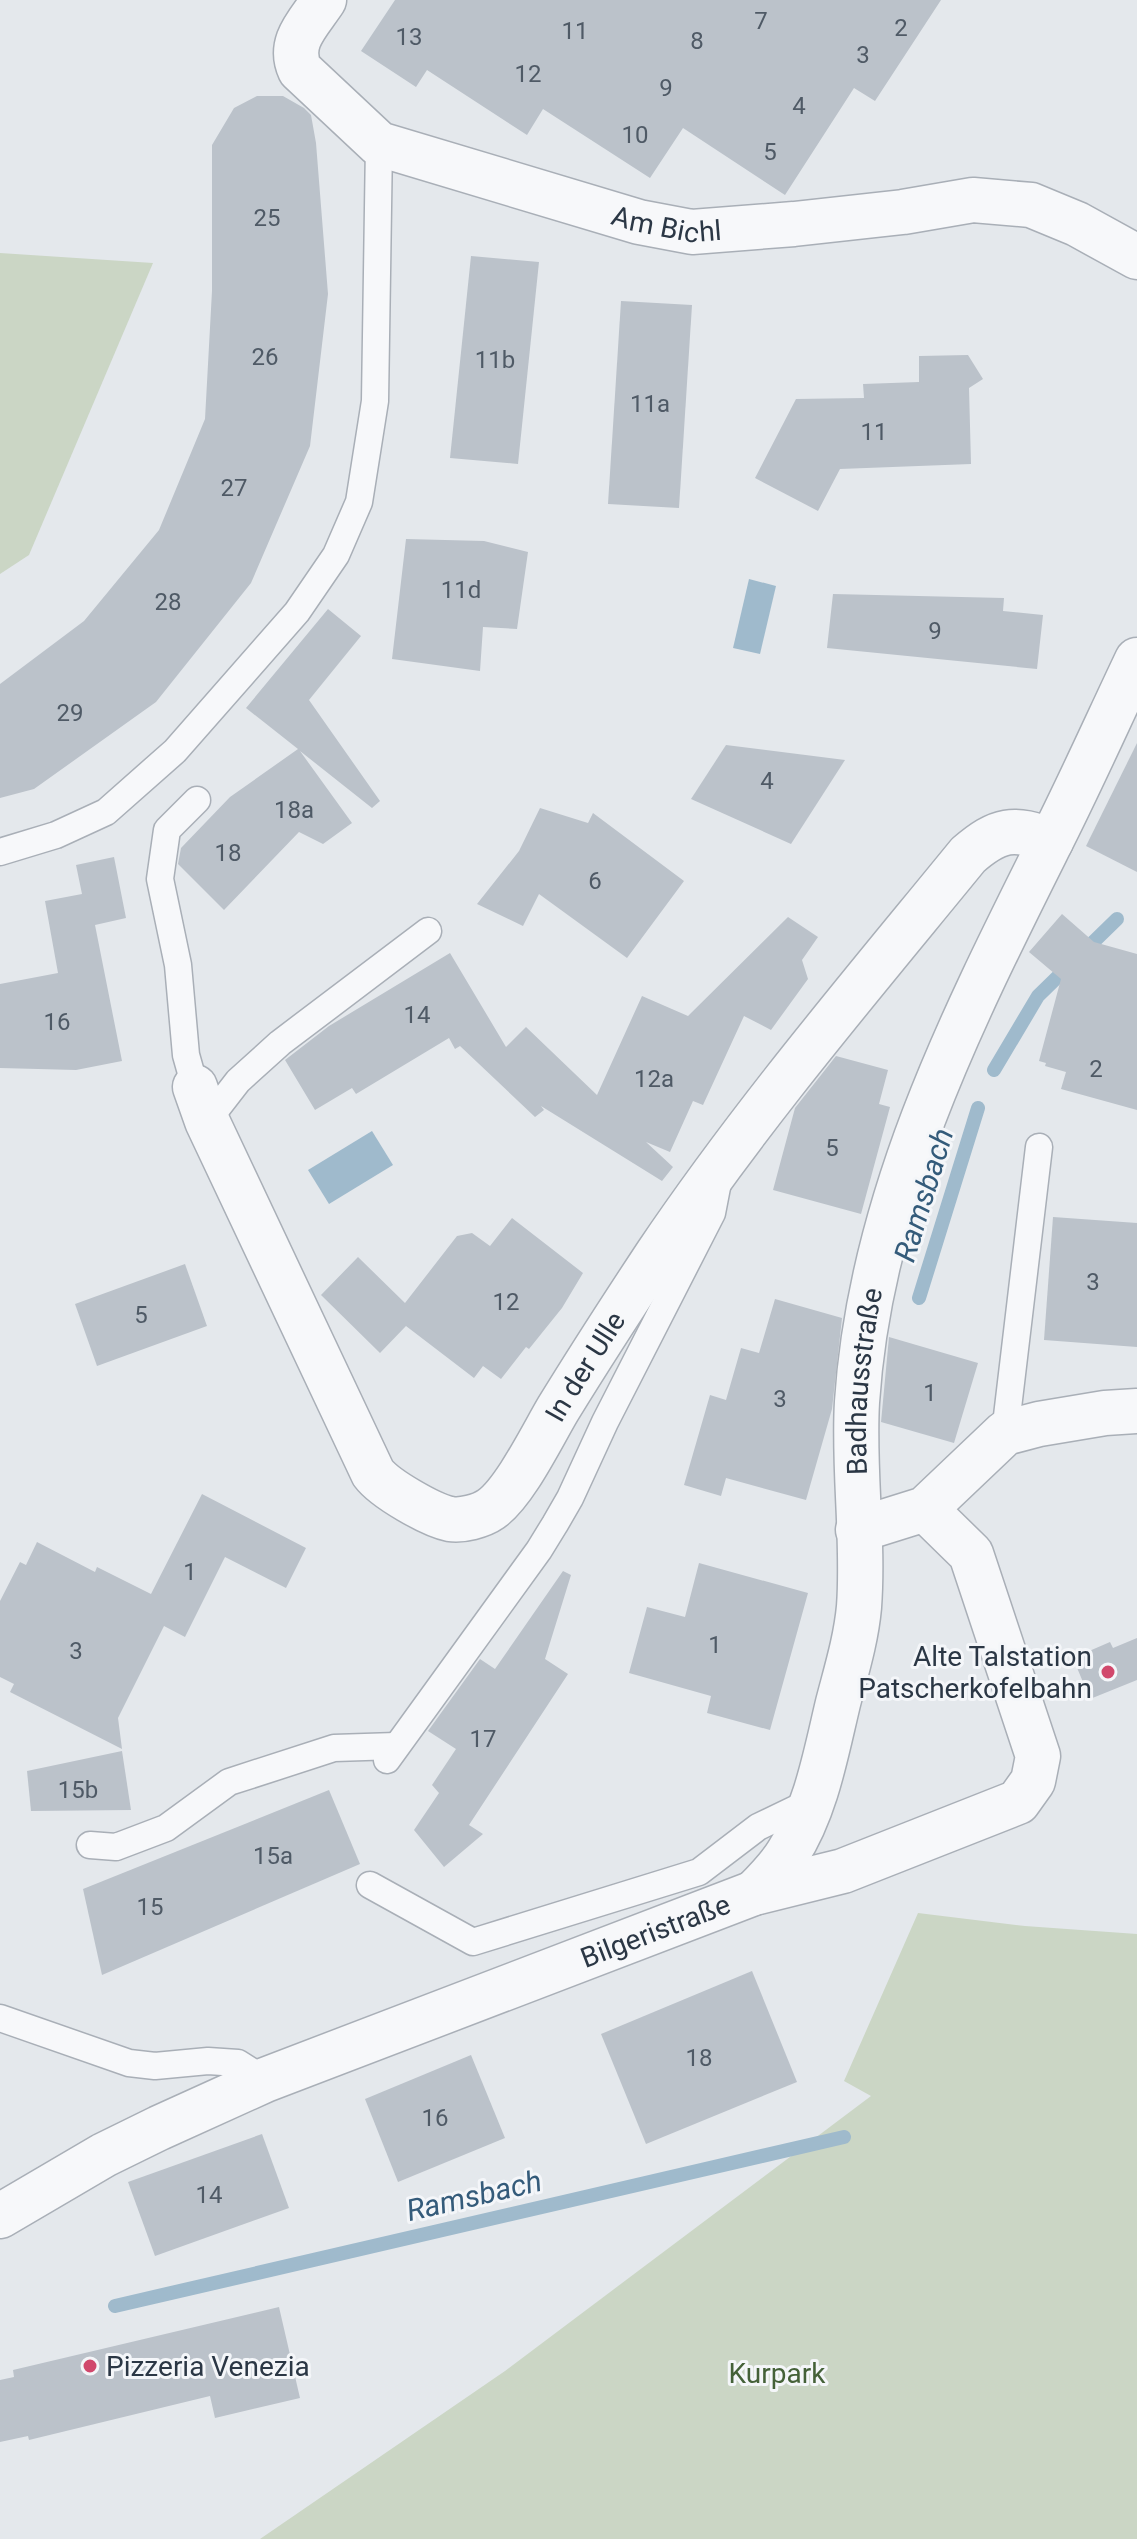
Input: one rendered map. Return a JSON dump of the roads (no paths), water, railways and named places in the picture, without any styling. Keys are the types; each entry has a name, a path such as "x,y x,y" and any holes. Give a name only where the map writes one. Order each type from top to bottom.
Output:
{"street":[{"name":"Am Bichl","path":"324,0 295,47 295,58 300,70 379,144 639,222 692,232 903,212 973,200 1031,205 1077,224 1137,257"},
{"name":"Badhausstraße","path":"754,1893 789,1853 812,1801 855,1635 859,1606 855,1461 857,1401 872,1293 910,1149 987,969 1137,660"},
{"name":"In der Ulle","path":"201,1104 373,1473 395,1493 449,1519 479,1514 491,1509 503,1497 648,1269 721,1163 781,1084 968,855 997,834 1010,831 1031,832 1051,841"},
{"path":"858,1530 925,1509 1005,1433 1092,1415 1137,1411"},
{"name":"Bilgeristraße","path":"0,2216 104,2155 265,2080 754,1893 843,1871 1018,1802 1033,1781 1038,1756 971,1554 925,1509"}],"lane":[{"path":"0,852 56,835 106,812 118,802 175,751 243,674 297,612 336,555 359,502 375,401 379,144"},
{"path":"197,800 167,830 160,879 178,965 183,1033 201,1104 238,1081 280,1043 428,931"},
{"path":"1005,1433 1039,1147"},
{"path":"90,1845 116,1847 166,1828 229,1782 334,1748 392,1753 539,1550 570,1498 605,1422 712,1213 721,1163"},
{"path":"370,1885 473,1942 699,1872 758,1827 812,1801"},
{"path":"0,2018 129,2063 155,2066 208,2061 238,2063 265,2080"}],"water":[{"path":"749,579 776,586 760,654 733,648"},
{"path":"372,1131 393,1165 329,1204 308,1170"}],"waterway":[{"name":"Ramsbach","path":"994,1070 1038,996 1117,919"},
{"name":"Ramsbach","path":"919,1298 978,1108"},
{"name":"Ramsbach","path":"115,2306 844,2137"}],"place":[{"name":"Alte Talstation Patscherkofelbahn","path":"1108,1672"},
{"name":"Pizzeria Venezia","path":"90,2366"}],"park label":[{"name":"Kurpark","path":"777,2373"}]}
